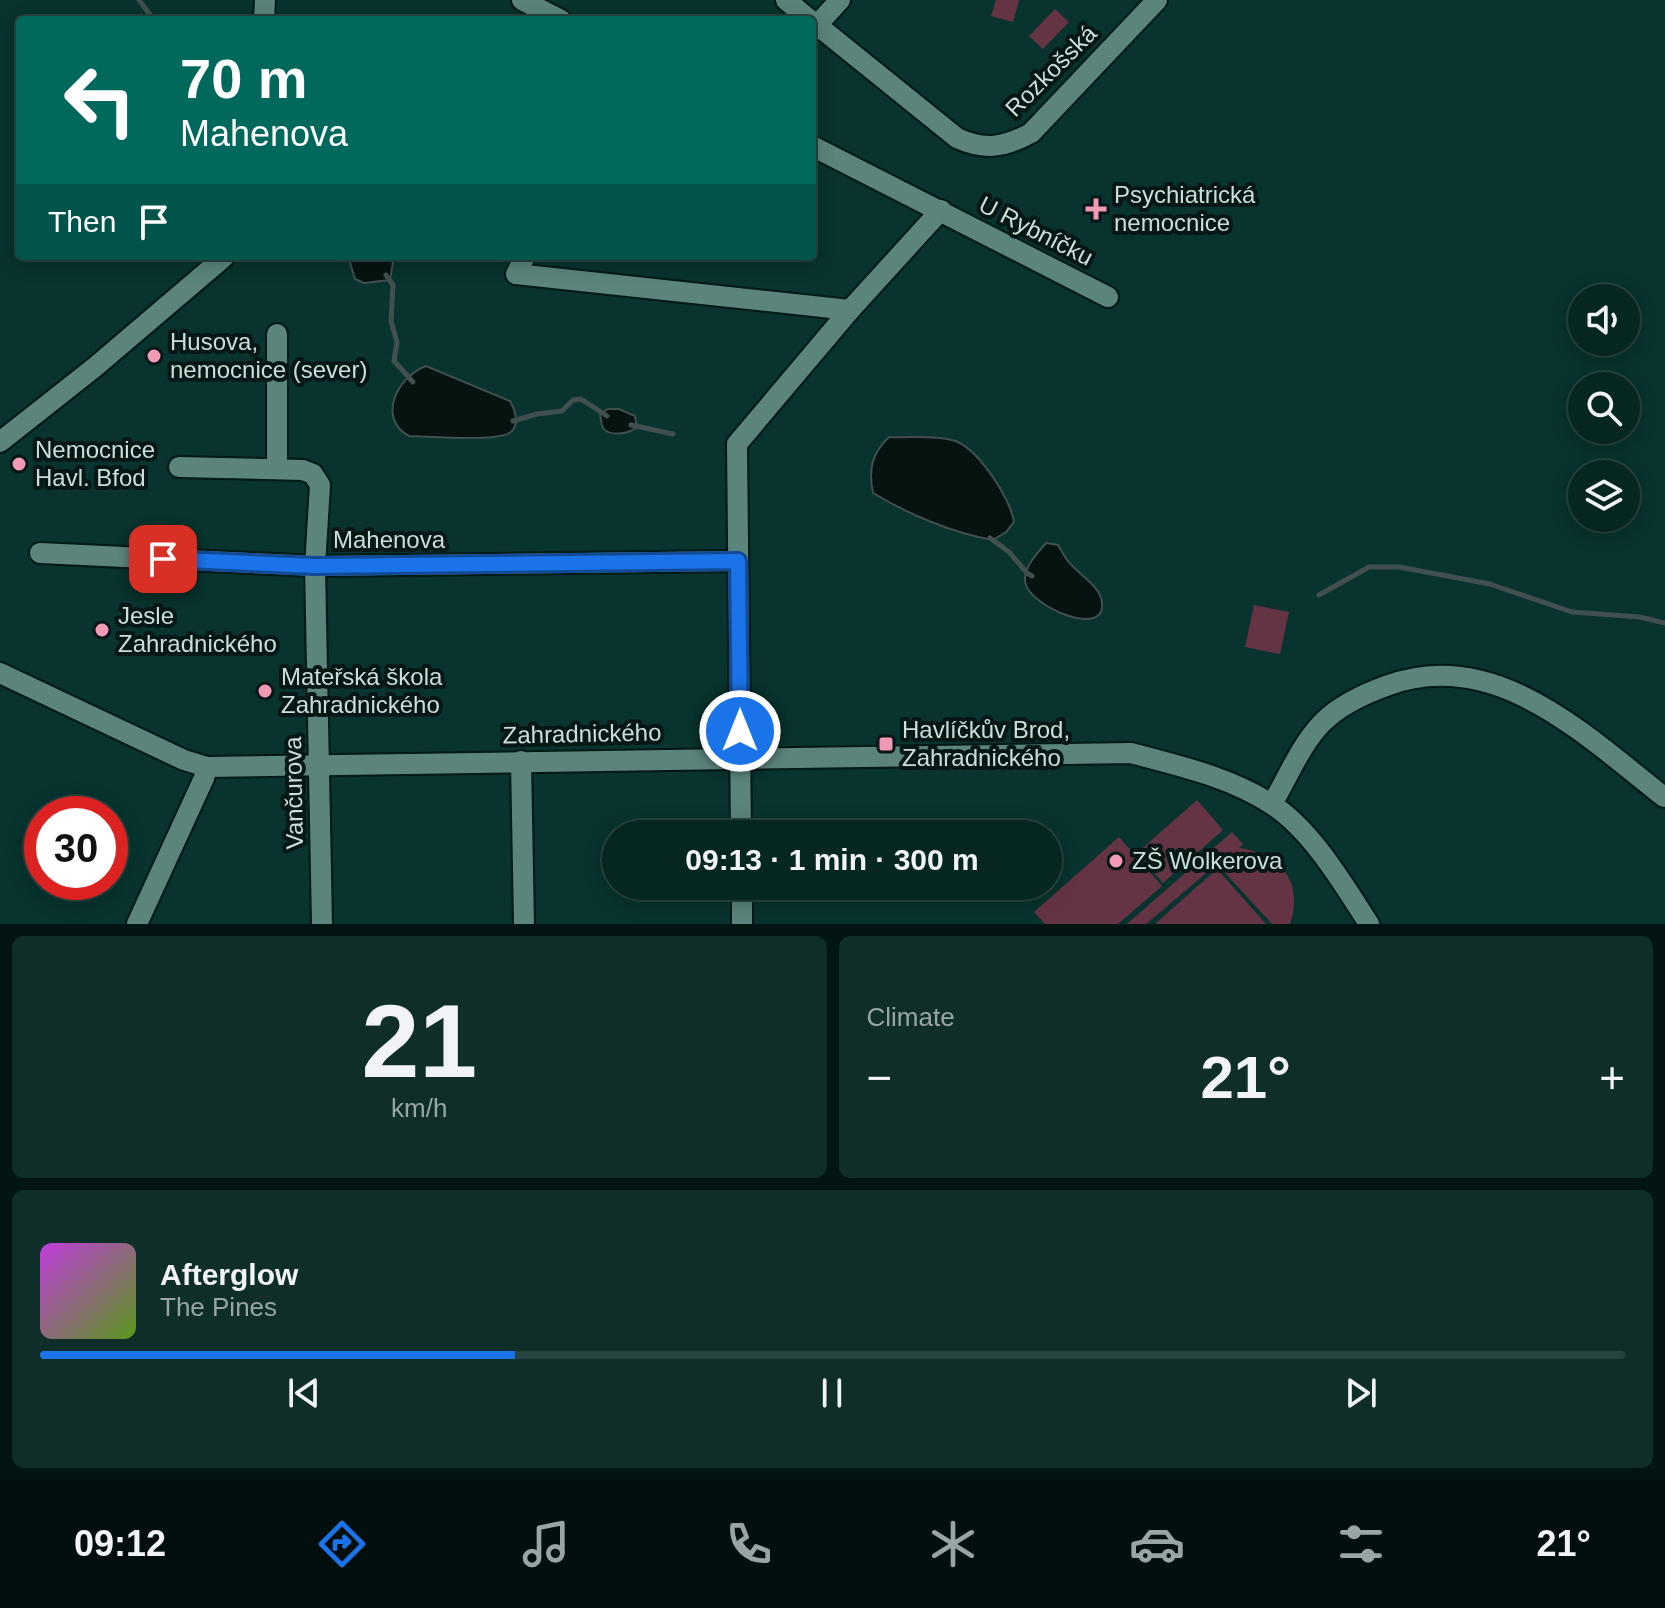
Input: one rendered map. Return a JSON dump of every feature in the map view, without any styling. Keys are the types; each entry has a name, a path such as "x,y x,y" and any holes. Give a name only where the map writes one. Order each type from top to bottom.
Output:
{"street":[{"path":"522,0 553,16"},
{"name":"Rozkošská","path":"786,0 806,16"},
{"path":"816,20 840,0"},
{"name":"Rozkošská","path":"816,24 957,138 972,145 991,148 1014,142 1031,133 1157,0"},
{"name":"U Rybníčku","path":"816,148 1108,297"},
{"name":"U Rybníčku","path":"738,561 737,444 850,310 941,210"},
{"path":"0,442 95,367 221,260"},
{"path":"523,260 516,274 850,310"},
{"path":"179,467 277,469 277,334"},
{"name":"Vančurova","path":"277,469 303,470 313,474 320,485 315,566 322,924"},
{"name":"Mahenova","path":"40,553 315,566 738,561"},
{"path":"738,561 741,820"},
{"name":"Zahradnického","path":"0,673 184,760 207,767 1131,753 1214,776 1272,804 1310,839 1369,924"},
{"path":"1272,804 1306,745 1325,721 1345,705 1376,690 1405,679 1427,676 1484,679 1521,694 1603,749 1664,797"},
{"path":"521,761 524,924"},
{"path":"137,924 207,767"},
{"path":"742,900 742,924"}],"shaded area":[{"path":"996,0 1019,0 1013,22 991,16"},
{"path":"1055,9 1069,22 1043,49 1029,36"},
{"path":"349,260 393,260 390,280 364,283 355,279"},
{"path":"426,366 510,401 516,420 512,431 505,435 479,438 409,436 399,428 392,409 407,379"},
{"path":"608,409 619,409 635,416 637,427 620,434 606,431 602,427 600,414"},
{"path":"889,437 937,438 962,444 982,463 1000,488 1014,522 993,540 978,537 931,522 873,493 873,462"},
{"path":"1046,543 1058,545 1068,561 1099,593 1101,611 1094,618 1068,616 1039,601 1029,591 1025,581 1027,570"},
{"path":"1254,605 1289,612 1280,654 1245,647"},
{"name":"ZŠ Wolkerova","path":"1197,800 1223,830 1163,883 1137,853"},
{"path":"1232,832 1243,844 1239,848 1267,856 1286,872 1294,895 1290,924 1272,924 1217,864 1146,924 1127,924"},
{"name":"ZŠ Wolkerova","path":"1119,837 1162,886 1118,924 1045,924 1034,912 1048,900 1062,900 1062,887"},
{"name":"ZŠ Wolkerova","path":"1217,869 1266,924 1155,924"}],"waterway":[{"path":"139,0 151,16"},
{"path":"386,275 393,285 391,321 397,342 394,361 413,382"},
{"path":"513,421 562,411 573,400 581,399 607,416"},
{"path":"631,425 673,434"},
{"path":"990,538 1032,576"},
{"path":"1319,595 1369,567 1399,567 1490,584 1572,612 1640,617 1665,623"}],"place":[{"name":"Psychiatrická nemocnice","path":"1096,209"},
{"name":"Husova, nemocnice (sever)","path":"154,356"},
{"name":"Nemocnice Havl. Bfod","path":"19,464"},
{"name":"Jesle Zahradnického","path":"102,630"},
{"name":"Mateřská škola Zahradnického","path":"265,691"},
{"name":"Havlíčkův Brod, Zahradnického","path":"886,744"},
{"name":"ZŠ Wolkerova","path":"1116,861"}],"route":[{"path":"163,559 315,566 738,561 740,731"}]}
